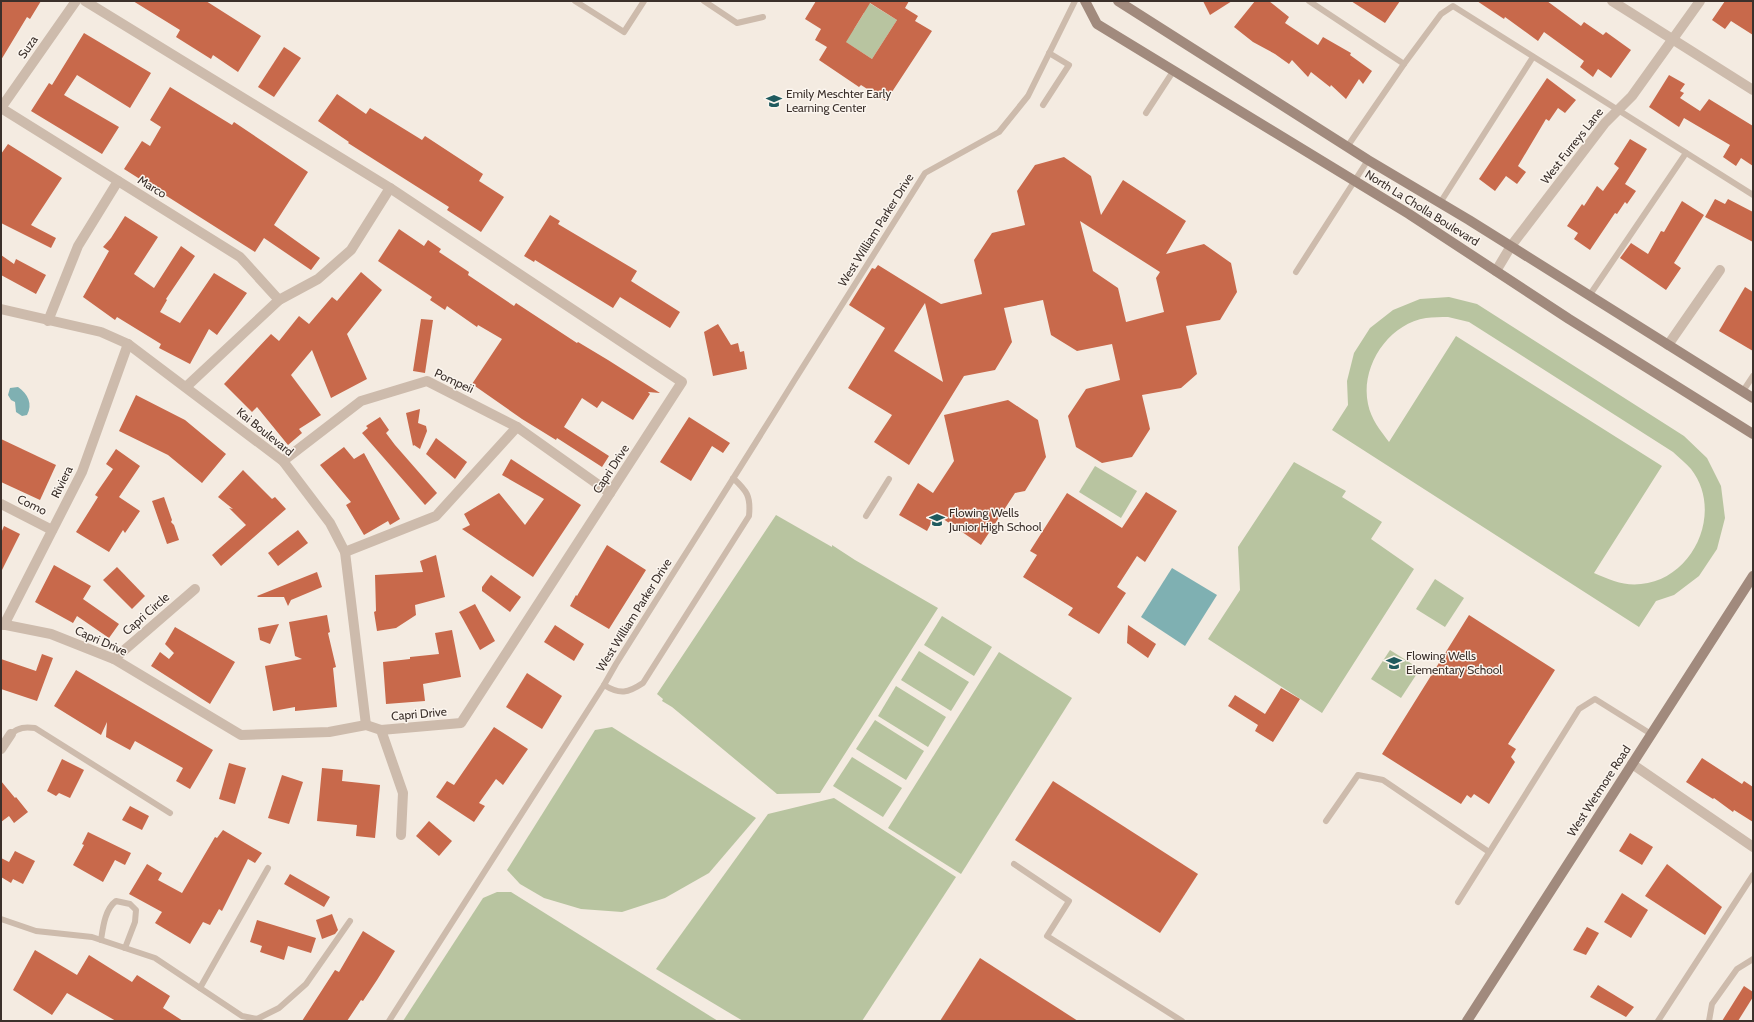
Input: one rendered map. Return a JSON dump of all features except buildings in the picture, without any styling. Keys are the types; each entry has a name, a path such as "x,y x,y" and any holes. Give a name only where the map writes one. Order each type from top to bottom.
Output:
{"street":[{"name":"Suza","path":"1,108 76,1"},
{"path":"85,1 390,188 351,250 318,279 279,300 186,387"},
{"name":"North La Cholla Boulevard","path":"1085,1 1097,24 1409,214 1753,434"},
{"name":"North La Cholla Boulevard","path":"1118,1 1347,147 1511,246 1753,398"},
{"path":"1612,1 1753,90"},
{"name":"West Furreys Lane","path":"1496,271 1511,246 1605,123 1632,96 1700,1"},
{"name":"Marco","path":"1,108 240,257 279,300"},
{"path":"48,321 78,246 118,181"},
{"name":"Capri Drive","path":"2,624 51,634 114,659 241,735 328,732 366,725 381,730 461,723 682,382 390,188"},
{"path":"1668,345 1720,270"},
{"name":"Kai Boulevard","path":"1,309 101,332 128,344 283,461 330,523 345,552 366,725"},
{"name":"Riviera","path":"2,624 82,472 128,344"},
{"name":"Pompeii","path":"283,461 361,401 427,381 517,427 610,493"},
{"path":"345,552 436,516 517,427"},
{"name":"Como","path":"1,504 52,530"},
{"name":"West Wetmore Road","path":"1467,1021 1753,576"},
{"name":"Capri Circle","path":"114,659 195,589"},
{"path":"381,730 403,793 401,835"},
{"path":"1,749 11,734"},
{"path":"1632,764 1753,847"}],"lane":[{"path":"575,1 624,32 644,1"},
{"path":"704,1 737,23 763,17"},
{"name":"West William Parker Drive","path":"733,478 745,490 750,503 749,516 643,682 630,691 614,691 604,685 733,478 925,173 999,132 1028,96 1075,1"},
{"path":"1309,1 1404,64"},
{"path":"1347,147 1404,64 1441,14 1453,4 1532,57 1753,195"},
{"path":"1042,105 1069,65 1049,53"},
{"path":"1440,203 1532,57"},
{"path":"1146,113 1174,70"},
{"path":"1589,296 1686,154"},
{"path":"1296,272 1368,160"},
{"path":"1743,391 1753,376"},
{"path":"866,516 889,479"},
{"path":"389,1021 604,685"},
{"path":"1458,902 1579,709 1596,699 1651,734"},
{"path":"11,734 16,729 25,727 35,728 170,813"},
{"path":"1326,821 1358,775 1383,780 1489,852"},
{"path":"1014,864 1069,901 1047,936 1182,1021"},
{"path":"200,988 268,868"},
{"path":"1658,1021 1753,875"},
{"path":"101,940 105,919 113,903 116,901 130,904 136,910 135,922 125,948"},
{"path":"1,919 36,931 92,937 154,958 242,1016 257,1019 280,1008 306,984 350,921"},
{"path":"1709,1021 1712,1004 1737,969 1753,959"}],"green space":[{"path":"866,1 897,20 872,59 835,35 854,29 864,13 854,7"},
{"path":"1449,297 1477,304 1684,436 1707,458 1721,486 1725,518 1717,549 1699,576 1674,595 1656,601 1639,627 1332,430 1348,405 1347,381 1354,353 1370,328 1393,310 1420,299","holes":["1434,317 1448,317 1469,322 1673,452 1691,469 1700,486 1705,504 1704,523 1698,540 1689,556 1676,570 1660,579 1641,584 1617,582 1594,573 1662,466 1456,336 1389,442 1379,429 1368,404 1368,376 1380,349 1389,338 1412,322"]},
{"path":"1294,462 1346,491 1342,497 1382,522 1371,539 1414,569 1322,713 1208,639 1240,590 1238,547"},
{"path":"1095,466 1137,491 1121,518 1079,492"},
{"path":"776,515 832,547 832,545 938,608 820,793 777,794 672,707 662,701 663,699 657,694"},
{"path":"1435,579 1464,598 1445,627 1416,609"},
{"path":"942,616 992,647 974,676 924,645"},
{"path":"1390,650 1420,669 1401,698 1371,679"},
{"path":"919,651 969,682 951,711 901,680"},
{"path":"999,652 1072,698 961,874 888,828"},
{"path":"896,686 946,717 928,747 878,716"},
{"path":"875,720 924,751 906,780 856,749"},
{"path":"612,727 756,818 709,873 665,898 622,912 581,909 544,898 520,884 507,870 595,730"},
{"path":"852,757 902,788 883,817 833,786"},
{"path":"834,798 956,877 862,1021 743,1021 656,969 768,814"},
{"path":"497,892 511,892 718,1021 403,1021 483,898"}],"water":[{"path":"18,387 27,396 30,407 27,415 22,416 16,412 15,402 11,400 8,395 10,388"},
{"path":"1172,568 1217,595 1185,646 1141,617"}],"place":[{"name":"Emily Meschter Early Learning Center","path":"774,101"},
{"name":"Flowing Wells Junior High School","path":"937,520"},
{"name":"Flowing Wells Elementary School","path":"1394,663"}]}
